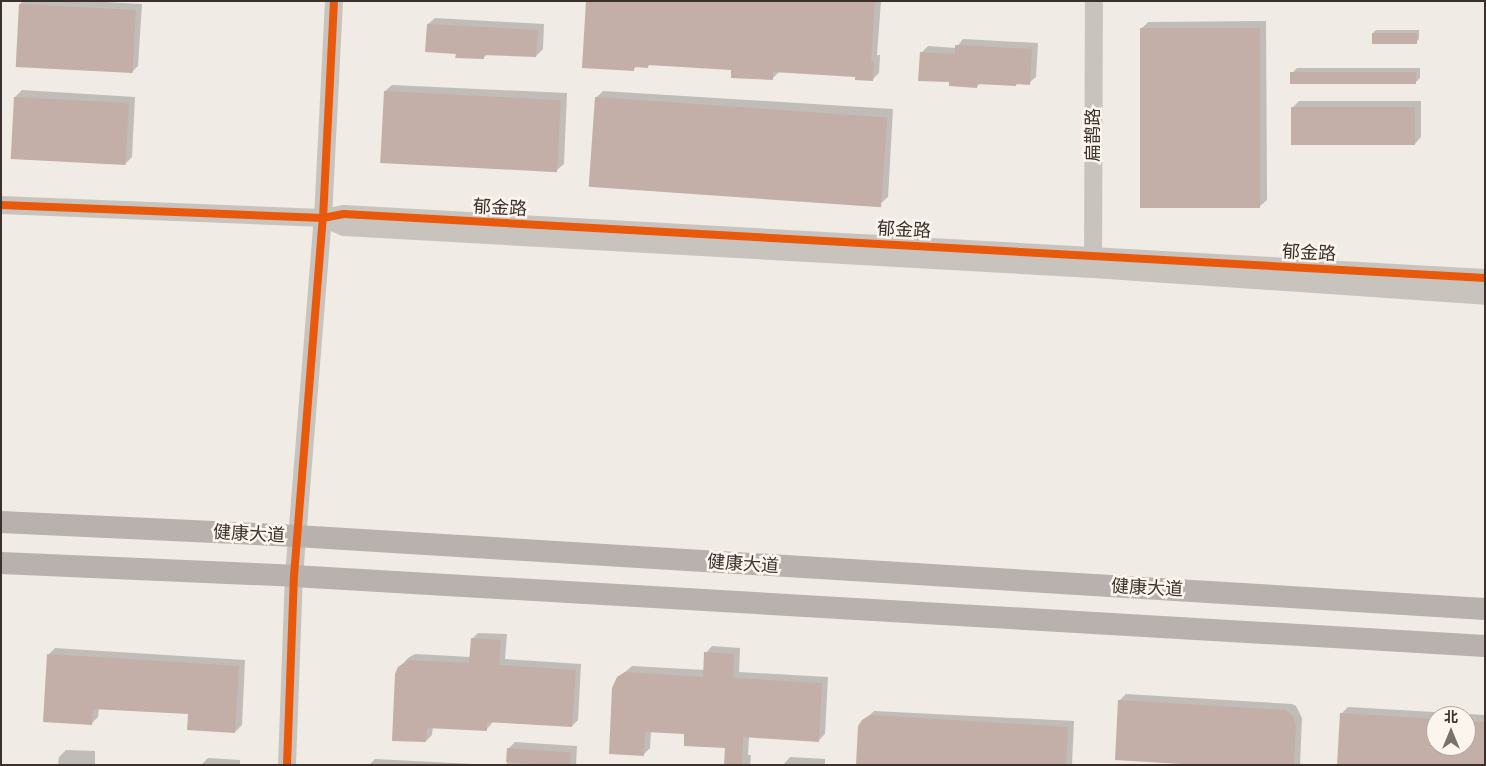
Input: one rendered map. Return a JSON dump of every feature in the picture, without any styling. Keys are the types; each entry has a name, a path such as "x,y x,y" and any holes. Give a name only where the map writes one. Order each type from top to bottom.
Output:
{"main road":[{"name":"健康大道","path":"1,522 296,536 1485,609"},
{"path":"1,563 294,576 1485,646"}],"street":[{"path":"287,765 296,536 323,218 334,1"},
{"name":"扁鹊路","path":"1093,263 1094,1"},
{"name":"郁金路","path":"1,205 323,218 344,227 1093,263 1485,278"},
{"name":"郁金路","path":"1093,263 1485,296"}],"building":[{"path":"586,1 875,1 871,61 874,61 873,81 855,80 855,77 773,72 773,80 731,78 731,70 648,65 648,68 634,67 634,71 582,68"},
{"path":"19,4 136,10 133,73 16,67"},
{"path":"427,24 538,30 536,57 484,55 484,59 455,58 456,54 425,52"},
{"path":"1140,28 1260,28 1260,208 1140,208"},
{"path":"1372,33 1417,33 1417,44 1372,44"},
{"path":"955,45 1032,49 1030,85 977,84 977,88 949,86 949,82 918,81 920,52 955,54"},
{"path":"1290,72 1416,72 1416,84 1290,84"},
{"path":"384,91 561,100 557,172 380,163"},
{"path":"14,97 129,103 126,165 11,159"},
{"path":"595,97 887,117 881,207 589,187"},
{"path":"1291,107 1415,107 1415,145 1291,145"},
{"path":"471,638 501,640 499,665 576,670 572,727 487,722 487,731 427,728 426,742 392,741 395,674 398,667 408,660 469,663"},
{"path":"704,652 734,654 733,678 822,683 819,742 743,737 742,765 724,765 725,748 684,746 684,734 645,732 644,756 609,754 612,688 617,677 625,672 703,677"},
{"path":"47,654 239,666 235,733 187,730 188,714 93,709 92,725 43,722"},
{"path":"1118,700 1285,710 1293,716 1296,725 1294,765 1198,765 1115,760"},
{"path":"1340,713 1426,718 1426,756 1476,756 1476,722 1485,722 1485,765 1337,765"},
{"path":"870,715 1068,727 1066,765 856,765 858,726 862,720"},
{"path":"507,748 571,752 570,765 506,762"}],"cycle path":[{"path":"287,765 294,576 323,218 334,1"},
{"path":"1,205 323,218 344,214 1485,278"}]}
